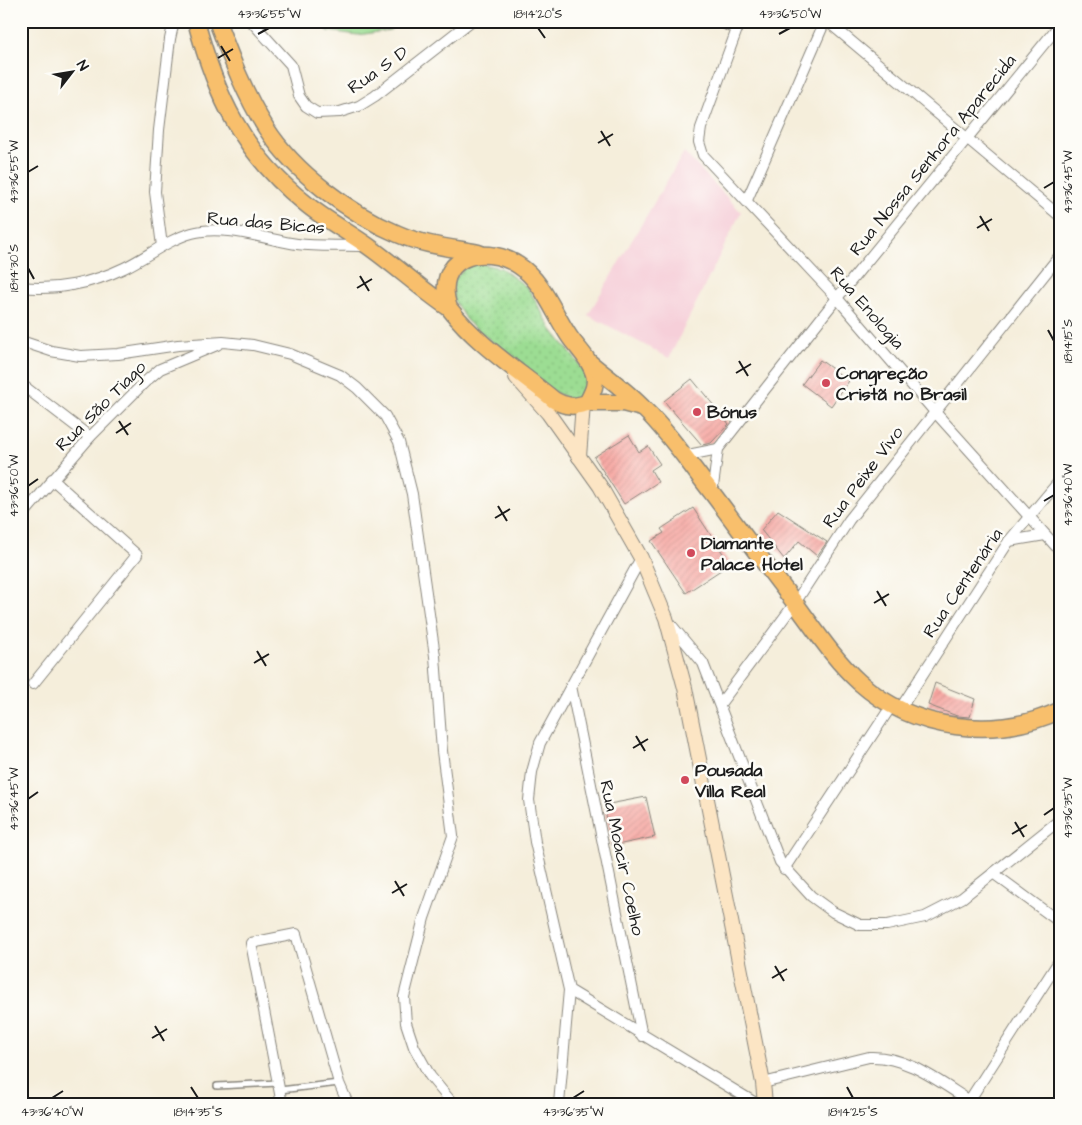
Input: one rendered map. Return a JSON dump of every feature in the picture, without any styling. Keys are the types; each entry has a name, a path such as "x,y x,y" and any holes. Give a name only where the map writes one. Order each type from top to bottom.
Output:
{"highway":[{"path":"196,21 207,64 225,106 244,138 274,175 305,204 369,246 449,308"},
{"path":"218,23 241,82 266,130 296,164 336,198 361,216 399,235 430,244 502,257 529,272 548,298 570,338 590,362 645,409 843,666 860,682 896,707 942,724 981,728 1020,724 1061,710"},
{"path":"489,255 466,258 454,264 448,272 444,294 449,308 459,322 490,349 564,406 575,406 585,403 623,403 645,409"},
{"path":"585,403 594,390 594,376 590,362"}],"main road":[{"path":"490,349 548,413 605,494 641,558 666,618 685,688 699,754 763,1083 765,1104"},
{"path":"578,457 585,403"}],"street":[{"path":"162,246 155,192 159,130 170,39 174,21"},
{"name":"Rua S D","path":"251,21 291,65 299,96 306,106 317,113 340,112 359,106 375,96 471,21"},
{"path":"736,32 740,21"},
{"path":"747,200 826,21 1061,217"},
{"name":"Rua Nossa Senhora Aparecida","path":"718,449 837,298 1061,23"},
{"name":"Rua Enologia","path":"736,32 701,128 698,142 703,155 837,298 934,412 1061,552"},
{"name":"Rua das Bicas","path":"21,287 36,289 79,284 124,268 162,246 192,233 214,231 245,234 298,244 369,246"},
{"name":"Rua Peixe Vivo","path":"720,704 795,603 849,520 1061,254"},
{"path":"21,341 51,352 80,356 118,354 178,345 222,342 253,345 290,354 340,375 357,388 385,416 399,442 412,494 435,656 442,750 453,836 422,927 404,997 406,1023 414,1047 430,1076 453,1104"},
{"name":"Rua São Tiago","path":"21,517 90,436 144,382 160,369 222,342"},
{"path":"22,385 90,436"},
{"path":"683,456 718,449 712,494"},
{"path":"34,684 137,555 52,479"},
{"name":"Rua Centenária","path":"784,869 1009,542 1028,516 1061,479"},
{"path":"1009,542 1045,535"},
{"path":"559,1104 569,990 535,842 529,800 532,772 540,743 641,558"},
{"path":"666,618 703,663 776,854 784,869 811,896 833,912 860,925 887,924 925,917 962,898 1061,819"},
{"name":"Rua Moacir Coelho","path":"571,686 642,1036"},
{"path":"993,873 1061,923"},
{"path":"282,1104 251,943 296,934 340,1083 348,1104"},
{"path":"763,1083 869,1057 885,1056 907,1063 970,1102 1061,958"},
{"path":"569,990 757,1104"}],"lane":[{"path":"715,21 736,32"},
{"path":"217,1086 280,1086 340,1083"}],"shaded area":[{"path":"684,152 741,212 669,358 588,315"}],"green space":[{"path":"320,21 402,21 390,30 358,35 328,31"},
{"path":"477,263 501,268 528,288 552,330 584,370 588,388 586,398 576,403 547,388 466,320 454,300 453,283 466,267"}],"building":[{"name":"Congreção Cristã no Brasil","path":"820,360 849,381 831,406 802,384"},
{"name":"Bónus","path":"692,379 729,424 711,443 702,445 664,401"},
{"path":"629,435 639,452 648,446 660,464 651,470 658,482 624,504 594,457"},
{"name":"Diamante Palace Hotel","path":"693,508 730,564 686,593 651,541 664,533 661,529"},
{"path":"778,510 827,542 817,556 799,541 784,559 761,530"},
{"path":"935,683 975,699 970,717 957,716 928,705"},
{"path":"646,797 655,837 612,846 604,805"}],"place":[{"name":"Congreção Cristã no Brasil","path":"826,383"},
{"name":"Bónus","path":"697,412"},
{"name":"Diamante Palace Hotel","path":"691,553"},
{"name":"Pousada Villa Real","path":"685,780"}]}
